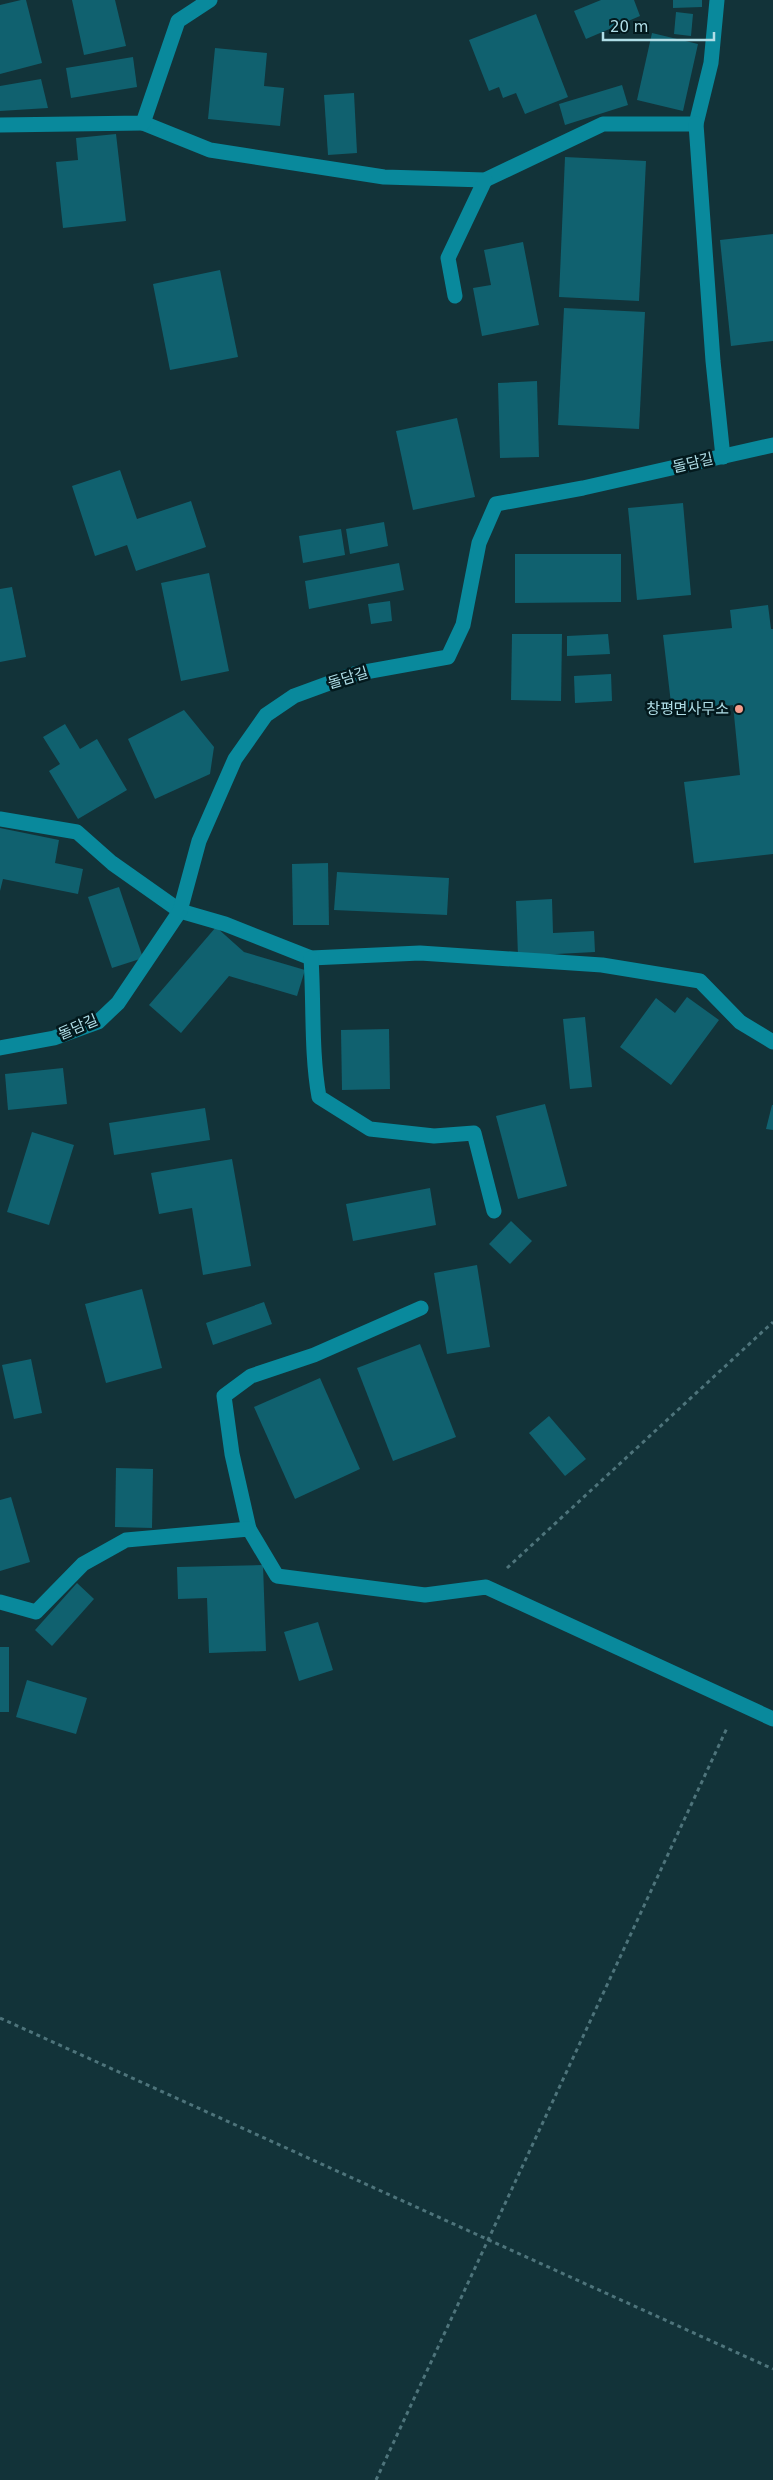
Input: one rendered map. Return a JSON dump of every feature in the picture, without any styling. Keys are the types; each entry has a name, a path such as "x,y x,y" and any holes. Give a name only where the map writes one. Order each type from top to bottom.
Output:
{"street":[{"path":"143,123 178,21 210,0"},
{"path":"717,0 711,63 696,124 713,361 723,457"},
{"path":"0,125 143,123 210,150 384,177 486,180 603,124 696,124"},
{"path":"455,296 448,258 486,180"},
{"name":"돌담길","path":"0,1048 54,1038 98,1022 118,1003 180,911 199,841 235,759 266,715 294,696 354,674 448,657 463,625 478,543 496,504 583,488 773,445"},
{"path":"0,818 76,832 112,863 180,911 225,924 311,958 420,953 602,965 700,981 740,1022 773,1042"},
{"path":"311,958 314,1001 314,1066 319,1097 370,1128 434,1136 474,1133 494,1211"},
{"path":"421,1308 314,1355 252,1376 224,1396 232,1454 249,1529 278,1576 425,1596 486,1587 773,1718"},
{"path":"0,1602 36,1612 82,1564 126,1540 249,1529"}],"path":[{"path":"486,1587 773,1322"},
{"path":"376,2480 739,1703"},
{"path":"0,2018 773,2369"}],"building":[{"path":"26,0 42,63 0,74 0,5"},
{"path":"72,0 115,0 126,46 84,55"},
{"path":"601,0 634,0 640,16 586,39 574,11"},
{"path":"673,0 702,0 702,7 673,8"},
{"path":"676,12 693,14 691,36 674,34"},
{"path":"536,14 568,97 525,114 516,93 503,98 499,87 489,91 469,40"},
{"path":"652,33 698,44 683,111 637,100"},
{"path":"215,48 267,53 264,86 284,88 280,126 208,119"},
{"path":"133,57 137,87 71,98 66,68"},
{"path":"41,79 48,108 0,111 0,86"},
{"path":"622,85 628,105 565,125 559,104"},
{"path":"354,93 357,153 328,155 324,95"},
{"path":"116,134 126,221 63,228 56,162 78,160 76,138"},
{"path":"565,157 646,161 639,301 559,297"},
{"path":"773,234 773,341 731,346 720,240"},
{"path":"523,242 539,325 482,336 473,288 491,285 484,250"},
{"path":"220,270 238,357 170,370 153,284"},
{"path":"564,308 645,312 639,429 558,425"},
{"path":"537,381 539,457 500,458 498,383"},
{"path":"457,418 475,497 413,510 396,431"},
{"path":"120,470 137,519 191,501 206,547 136,571 127,545 95,556 72,486"},
{"path":"683,503 691,595 637,600 628,508"},
{"path":"384,522 388,546 350,554 346,529"},
{"path":"341,529 345,555 303,563 299,536"},
{"path":"515,554 621,554 621,602 515,603"},
{"path":"399,563 404,590 309,609 305,581"},
{"path":"209,573 229,671 181,681 161,583"},
{"path":"12,587 26,657 0,662 0,589"},
{"path":"390,601 392,621 371,624 368,604"},
{"name":"창평면사무소","path":"768,605 771,629 773,629 773,854 694,863 684,782 740,775 733,705 672,712 663,635 732,628 730,610"},
{"path":"512,634 562,634 561,701 511,700"},
{"path":"608,634 610,654 567,656 567,636"},
{"path":"611,674 612,701 575,703 574,676"},
{"path":"184,710 214,747 210,774 155,799 128,739"},
{"path":"65,724 80,749 97,739 127,790 78,819 49,771 60,764 43,737"},
{"path":"0,828 59,840 55,863 83,869 78,894 3,879 0,891"},
{"path":"328,863 329,925 293,925 292,864"},
{"path":"337,872 449,878 447,915 334,910"},
{"path":"119,887 143,958 112,968 88,897"},
{"path":"552,899 553,933 594,931 595,952 518,956 516,901"},
{"path":"216,927 244,952 305,970 297,996 229,976 181,1033 149,1005"},
{"path":"687,997 719,1020 671,1085 620,1047 656,998 675,1013"},
{"path":"585,1017 592,1087 570,1089 563,1019"},
{"path":"389,1029 390,1089 342,1090 341,1030"},
{"path":"63,1068 67,1104 8,1110 5,1074"},
{"path":"545,1104 567,1186 518,1199 496,1116"},
{"path":"773,1105 773,1130 766,1129"},
{"path":"205,1108 210,1140 114,1155 109,1123"},
{"path":"32,1132 74,1145 49,1225 7,1212"},
{"path":"232,1159 251,1266 203,1275 192,1208 159,1214 151,1173"},
{"path":"430,1188 436,1225 353,1241 346,1204"},
{"path":"511,1221 532,1241 510,1264 489,1244"},
{"path":"477,1265 490,1347 447,1354 434,1273"},
{"path":"142,1289 162,1368 106,1383 85,1304"},
{"path":"264,1302 272,1324 213,1345 206,1323"},
{"path":"420,1344 456,1437 393,1461 357,1368"},
{"path":"31,1359 42,1413 14,1419 2,1365"},
{"path":"320,1378 360,1469 295,1499 254,1407"},
{"path":"549,1416 586,1459 565,1476 529,1433"},
{"path":"116,1468 153,1469 152,1528 115,1527"},
{"path":"11,1497 30,1562 0,1571 0,1500"},
{"path":"263,1565 266,1651 209,1653 207,1598 178,1599 177,1567"},
{"path":"77,1583 94,1599 52,1646 35,1630"},
{"path":"318,1622 333,1670 299,1681 284,1632"},
{"path":"0,1647 9,1647 9,1712 0,1712"},
{"path":"27,1680 87,1698 76,1734 16,1717"}],"place":[{"name":"창평면사무소","path":"739,709"}]}
